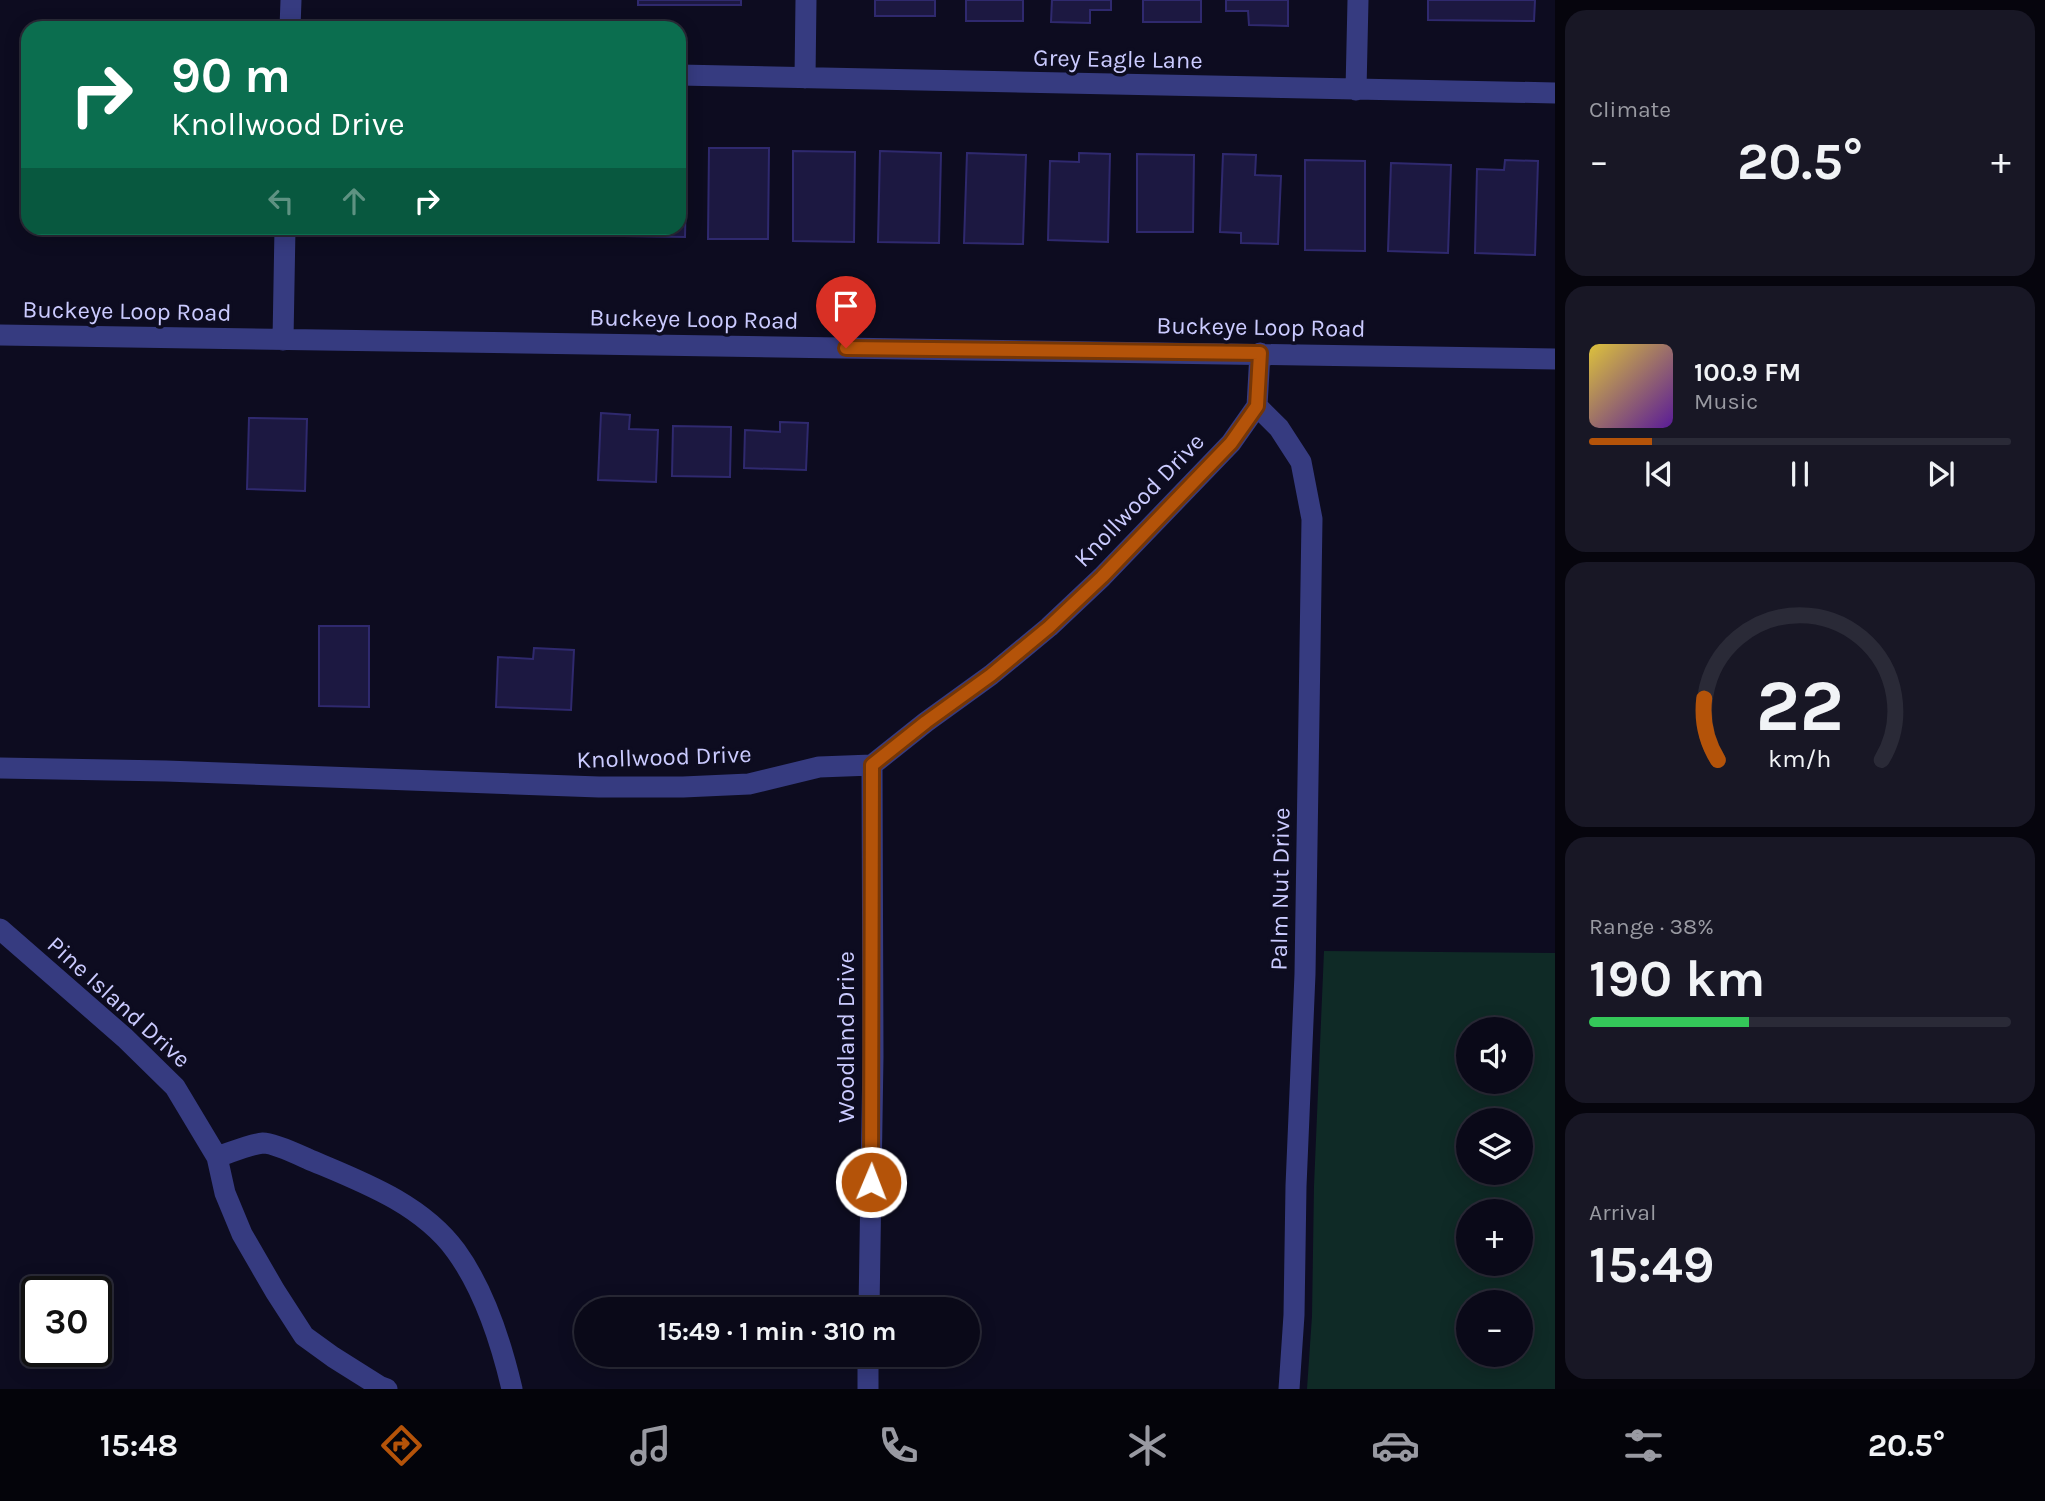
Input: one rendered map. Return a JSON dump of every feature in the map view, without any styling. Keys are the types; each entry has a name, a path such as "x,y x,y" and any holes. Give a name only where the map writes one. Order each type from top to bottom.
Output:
{"street":[{"path":"290,21 291,0"},
{"path":"805,78 806,0"},
{"path":"1356,90 1358,0"},
{"name":"Grey Eagle Lane","path":"686,75 1555,93"},
{"path":"283,340 285,235"},
{"name":"Buckeye Loop Road","path":"0,335 1555,359"},
{"path":"1257,406 1260,353"},
{"name":"Knollwood Drive","path":"0,768 166,771 599,787 683,787 749,784 819,767 872,765 991,675 1049,627 1102,577 1231,443 1257,406"},
{"name":"Palm Nut Drive","path":"1257,406 1279,428 1301,462 1312,519 1305,974 1296,1186 1294,1315 1289,1389"},
{"name":"Woodland Drive","path":"869,1297 873,1056 872,765"},
{"name":"Pine Island Drive","path":"0,929 125,1038 175,1087 217,1157 225,1193 242,1234 304,1336 387,1389"},
{"path":"217,1157 264,1143 365,1183 398,1200 431,1225 456,1251 481,1294 495,1327 512,1389"},
{"path":"868,1367 868,1389"}],"green space":[{"path":"1324,951 1555,953 1555,1389 1307,1389 1312,1316 1314,1186"}],"building":[{"path":"638,0 741,0 741,5 638,5"},
{"path":"875,0 935,0 935,16 875,16"},
{"path":"966,0 1023,0 1023,21 966,21"},
{"path":"1052,0 1111,0 1111,10 1090,10 1090,23 1051,22"},
{"path":"1143,0 1201,0 1201,22 1143,22"},
{"path":"1226,0 1288,0 1288,26 1249,25 1248,11 1226,11"},
{"path":"1428,0 1535,0 1534,21 1428,20"},
{"path":"709,148 769,148 768,239 708,239"},
{"path":"793,151 855,152 854,242 793,241"},
{"path":"880,151 941,153 939,243 878,242"},
{"path":"967,153 1026,155 1023,244 964,243"},
{"path":"1079,153 1110,154 1108,242 1048,240 1050,161 1079,162"},
{"path":"1137,154 1194,155 1193,232 1137,232"},
{"path":"1223,154 1256,155 1255,175 1281,176 1278,244 1241,243 1241,233 1220,232"},
{"path":"1305,160 1365,161 1365,251 1305,250"},
{"path":"1505,160 1538,161 1535,255 1475,253 1477,169 1504,170"},
{"path":"1391,163 1451,165 1448,253 1388,251"},
{"path":"624,235 685,235 685,237"},
{"path":"601,413 630,415 629,429 658,430 656,482 598,480"},
{"path":"249,418 307,419 305,491 247,489"},
{"path":"780,422 808,423 806,470 744,468 745,430 780,432"},
{"path":"673,426 731,427 730,477 672,476"},
{"path":"319,626 369,626 369,707 319,706"},
{"path":"534,648 574,650 571,710 496,707 498,657 533,659"}],"route":[{"path":"846,348 1260,353 1257,406 1231,443 1102,577 1049,627 991,675 872,765 871,1182"}]}
